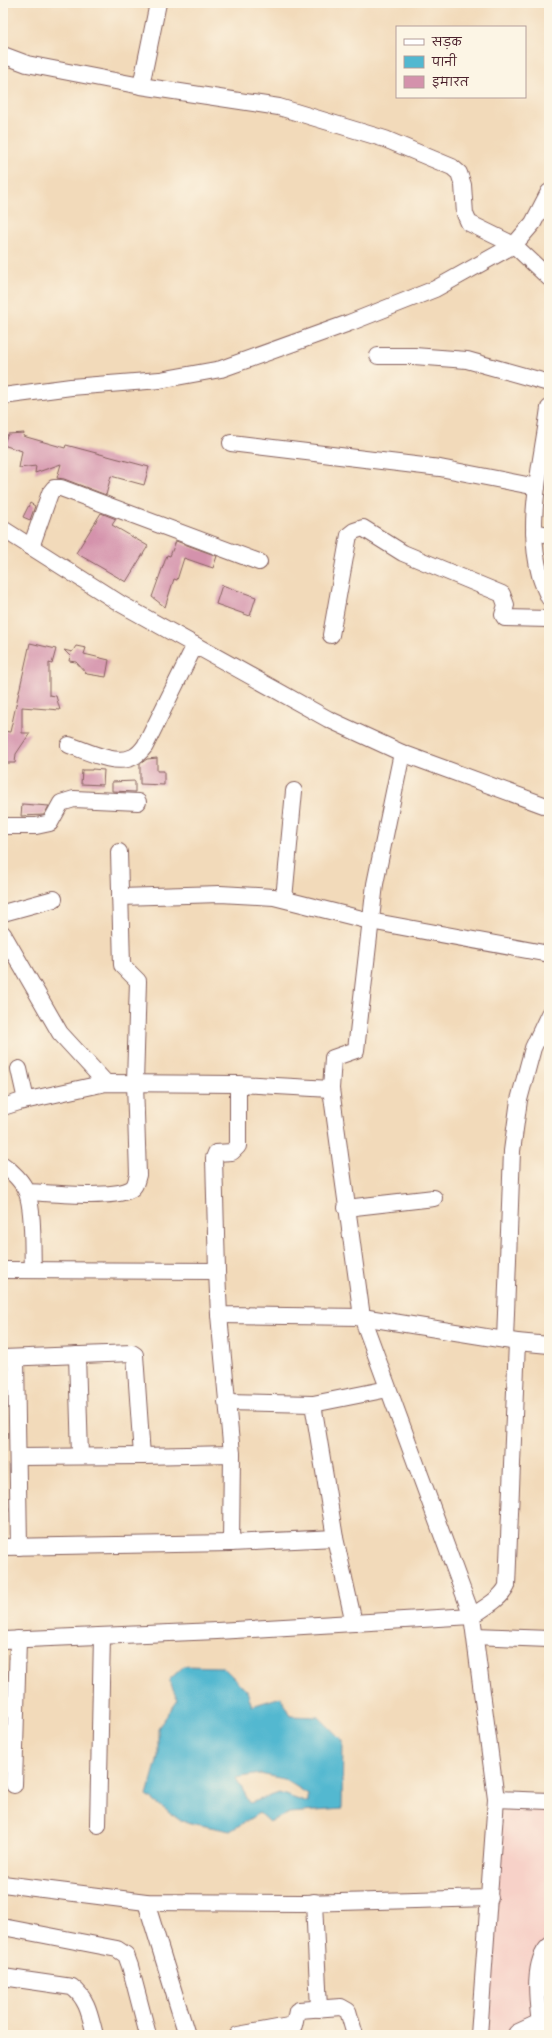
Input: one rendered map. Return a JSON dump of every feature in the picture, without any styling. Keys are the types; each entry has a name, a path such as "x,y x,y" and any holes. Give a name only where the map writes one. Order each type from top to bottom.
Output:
{"main road":[{"path":"519,2035 543,2027"}],"street":[{"path":"141,86 158,3"},
{"path":"3,55 27,64 141,86 279,108 385,139 452,166 458,172 463,185 465,214 469,223 514,245 549,278"},
{"path":"3,396 71,387 160,380 220,369 404,302 435,289 514,245 533,223 549,192"},
{"path":"378,356 414,356 468,360 549,383"},
{"path":"549,408 537,487 541,534 540,575 549,598"},
{"path":"232,443 440,468 537,487"},
{"path":"31,547 50,493 54,488 61,488 259,562"},
{"path":"330,635 349,535 354,530 363,528 403,553 502,594 506,605 503,615 504,618 549,619"},
{"path":"3,529 121,604 328,719 402,753 549,807"},
{"path":"69,745 113,759 123,760 134,757 145,746 195,645"},
{"path":"402,753 370,921 356,1050 354,1052 333,1058 331,1089 362,1317 472,1616 496,1799 479,2035"},
{"path":"284,899 294,791"},
{"path":"3,826 36,826 50,823 61,803 74,799 138,802"},
{"path":"27,1192 113,1194 130,1190 136,1184 138,1175 135,1083 138,981 122,965 119,852"},
{"path":"120,897 220,894 274,897 370,921 549,954"},
{"path":"3,913 54,899"},
{"path":"3,934 60,1033 106,1082"},
{"path":"14,1785 10,1640 472,1616 505,1590 511,1341 513,1144 519,1100 533,1048 549,1014"},
{"path":"19,1069 26,1100"},
{"path":"3,1107 26,1100 106,1082 238,1084 331,1089"},
{"path":"231,1543 232,1454 219,1315 214,1158 216,1154 232,1152 238,1146 238,1084"},
{"path":"3,1165 12,1171 27,1192 31,1219 33,1270"},
{"path":"346,1208 434,1198"},
{"path":"3,1270 217,1271"},
{"path":"219,1315 362,1317 511,1341 549,1345"},
{"path":"19,1547 18,1456 10,1358 129,1353 135,1355 142,1456"},
{"path":"77,1355 80,1456"},
{"path":"226,1402 313,1404 388,1389"},
{"path":"313,1404 335,1538 354,1623"},
{"path":"18,1456 232,1454"},
{"path":"3,1547 231,1543 335,1538"},
{"path":"98,1825 102,1636"},
{"path":"474,1636 549,1638"},
{"path":"496,1799 549,1801"},
{"path":"3,1884 146,1902 314,1902 490,1898"},
{"path":"146,1902 187,2035"},
{"path":"314,1902 319,2009"},
{"path":"3,1927 117,1949 126,1955 148,2035"},
{"path":"543,2027 537,1973 542,1955 549,1946"},
{"path":"3,1977 72,1987 79,1992 87,2002 95,2035"},
{"path":"238,2035 294,2025 296,2023 297,2011 341,2007 348,2011 355,2035"}],"shaded area":[{"path":"496,1799 549,1801 549,2021 519,2035 479,2035"}],"water":[{"path":"184,1666 223,1667 247,1691 252,1706 281,1697 290,1716 319,1717 343,1741 342,1809 289,1813 269,1822 259,1813 230,1831 181,1821 147,1796 158,1757 158,1728 178,1700 169,1680","holes":["260,1774 284,1779 308,1794 308,1803 279,1793 250,1803 236,1778"]}],"building":[{"path":"24,433 23,436 65,448 66,445 149,467 144,485 111,476 106,495 64,479 57,478 61,464 35,473 36,466 19,468 22,451 3,445 8,434"},
{"path":"30,503 35,506 30,520 23,517"},
{"path":"101,513 116,519 112,525 148,546 126,582 76,553"},
{"path":"176,541 217,556 213,568 184,558 177,580 174,579 165,607 152,597 167,555 170,556"},
{"path":"222,585 256,597 250,616 216,604"},
{"path":"30,643 56,649 52,664 49,663 49,695 56,696 60,710 22,707 22,733 30,733 16,754 15,763 3,763 3,731 10,732"},
{"path":"76,646 86,648 84,654 109,660 106,677 87,674 76,662 69,661 70,656 64,650 72,652"},
{"path":"157,758 157,771 164,771 164,785 140,784 140,764 147,759"},
{"path":"82,770 104,770 103,785 81,784"},
{"path":"135,781 135,792 112,791 112,782"},
{"path":"22,804 49,806 44,815 21,816"}]}
